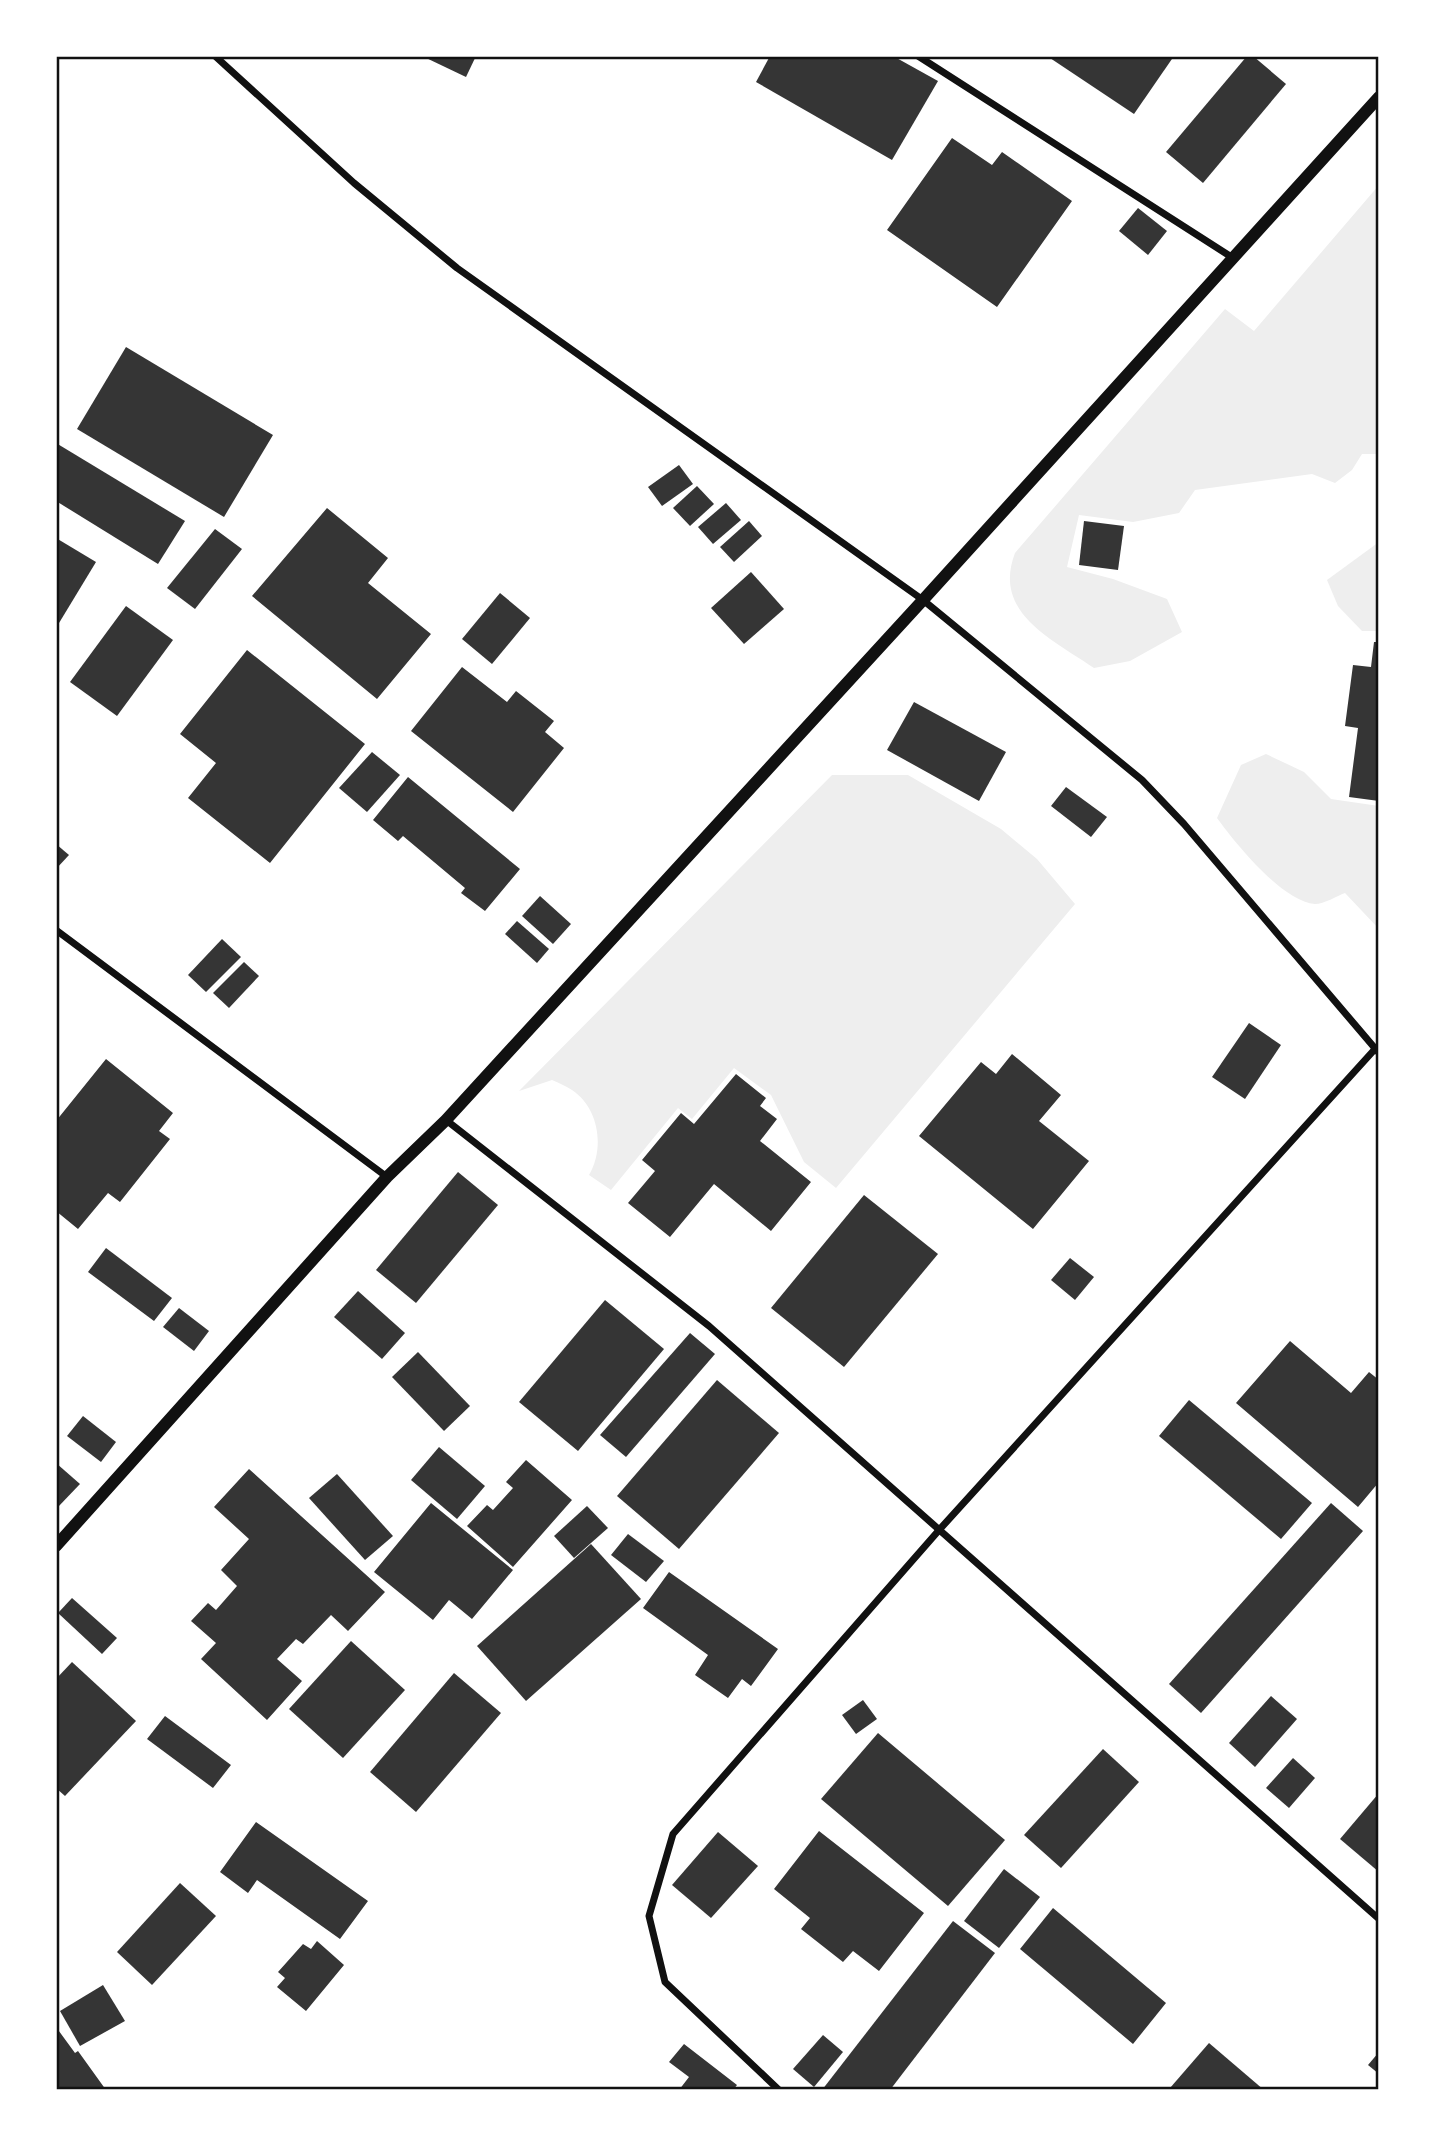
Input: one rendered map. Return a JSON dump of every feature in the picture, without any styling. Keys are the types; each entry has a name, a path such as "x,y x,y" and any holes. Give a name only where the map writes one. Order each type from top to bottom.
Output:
{"street":[{"path":"215,56 354,183 457,268 923,600 1142,780 1184,824 1377,1051 940,1528 673,1834 649,1916 665,1982 779,2090"},
{"path":"918,56 1233,258"},
{"path":"56,1546 387,1177 446,1120 1379,97"},
{"path":"56,930 387,1177"},
{"path":"446,1120 709,1326 1379,1919"}],"shaded area":[{"path":"1379,185 1379,454 1362,454 1352,470 1335,483 1312,474 1195,490 1179,513 1133,522 1079,515 1067,567 1113,579 1167,599 1182,632 1130,661 1094,668 1044,635 1019,608 1012,592 1010,574 1015,553 1225,309 1254,331"},
{"path":"1379,542 1379,631 1362,631 1338,606 1327,580"},
{"path":"1266,754 1304,772 1331,799 1379,806 1379,929 1345,893 1315,904 1302,901 1288,893 1261,870 1217,818 1241,765"},
{"path":"832,775 908,775 1001,829 1037,859 1075,904 836,1188 804,1162 771,1095 734,1068 692,1119 678,1108 611,1190 589,1175 597,1153 597,1129 581,1098 552,1080 519,1091"}],"building":[{"path":"422,56 476,56 466,77"},
{"path":"770,56 893,56 938,81 892,160 756,82"},
{"path":"1047,56 1174,56 1134,114"},
{"path":"1247,56 1253,56 1286,84 1203,183 1166,152"},
{"path":"952,138 992,165 1002,152 1072,201 997,307 887,230"},
{"path":"1138,208 1167,231 1148,255 1119,231"},
{"path":"126,347 273,435 224,517 77,429"},
{"path":"56,443 185,521 158,564 56,501"},
{"path":"679,465 693,484 662,506 648,487"},
{"path":"697,486 714,504 690,526 673,508"},
{"path":"726,503 741,520 713,544 698,527"},
{"path":"327,508 388,558 368,583 431,634 377,699 252,596"},
{"path":"749,521 762,536 734,562 720,547"},
{"path":"1084,521 1124,526 1118,570 1079,565"},
{"path":"215,529 242,549 195,609 167,588"},
{"path":"56,538 96,562 56,628"},
{"path":"751,572 784,609 744,644 711,608"},
{"path":"500,593 530,618 492,664 462,639"},
{"path":"126,606 173,640 117,716 70,682"},
{"path":"1374,642 1379,642 1379,801 1349,797 1358,728 1345,726 1353,665 1371,667"},
{"path":"247,650 365,744 270,863 188,798 216,763 180,734"},
{"path":"462,667 507,702 516,691 554,721 545,732 564,748 513,812 411,731"},
{"path":"914,702 1006,752 979,801 887,750"},
{"path":"372,752 400,775 367,812 339,788"},
{"path":"408,777 520,869 485,911 461,893 465,888 403,836 398,841 373,820"},
{"path":"1066,787 1107,817 1091,837 1051,806"},
{"path":"56,844 69,855 56,869"},
{"path":"540,896 571,924 553,944 522,916"},
{"path":"517,921 549,949 537,963 505,934"},
{"path":"222,939 241,957 206,992 188,975"},
{"path":"244,962 259,976 229,1008 213,993"},
{"path":"1249,1023 1281,1045 1245,1099 1212,1077"},
{"path":"1012,1054 1061,1095 1039,1121 1089,1161 1033,1229 919,1136 981,1062 996,1074"},
{"path":"106,1059 173,1113 159,1131 170,1139 120,1202 108,1193 78,1229 56,1211 56,1121"},
{"path":"736,1074 766,1098 760,1106 777,1119 760,1141 811,1182 771,1231 714,1184 670,1237 628,1203 655,1171 642,1160 681,1113 694,1124"},
{"path":"458,1172 498,1205 416,1303 376,1270"},
{"path":"864,1195 938,1254 844,1367 771,1308"},
{"path":"106,1248 172,1298 154,1321 88,1272"},
{"path":"1070,1258 1094,1277 1075,1300 1051,1280"},
{"path":"358,1291 405,1333 382,1359 334,1317"},
{"path":"605,1300 664,1349 578,1451 519,1402"},
{"path":"179,1308 209,1331 194,1351 163,1327"},
{"path":"690,1333 715,1354 626,1457 600,1435"},
{"path":"1290,1341 1351,1393 1369,1372 1379,1380 1379,1482 1358,1507 1236,1403"},
{"path":"418,1352 470,1406 444,1431 392,1377"},
{"path":"717,1380 779,1433 679,1549 617,1496"},
{"path":"1189,1400 1312,1503 1281,1539 1159,1436"},
{"path":"83,1416 116,1442 101,1462 67,1436"},
{"path":"439,1447 485,1486 457,1519 411,1480"},
{"path":"526,1460 572,1500 513,1567 467,1526 487,1505 493,1510 513,1488 506,1482"},
{"path":"56,1463 80,1484 58,1507 56,1505"},
{"path":"249,1469 385,1592 348,1631 331,1615 303,1644 296,1639 277,1659 302,1681 267,1720 201,1659 216,1643 191,1621 208,1603 216,1610 237,1586 221,1570 249,1539 214,1507"},
{"path":"337,1474 393,1536 365,1560 309,1498"},
{"path":"431,1503 513,1570 472,1619 449,1600 433,1620 374,1572"},
{"path":"1331,1503 1363,1531 1201,1713 1169,1684"},
{"path":"587,1506 608,1528 574,1558 554,1536"},
{"path":"628,1534 664,1561 646,1582 611,1555"},
{"path":"591,1544 641,1599 526,1701 477,1646"},
{"path":"669,1572 778,1649 751,1686 742,1679 728,1698 695,1675 708,1655 643,1608"},
{"path":"72,1598 117,1638 102,1654 58,1613"},
{"path":"351,1641 405,1690 343,1758 289,1709"},
{"path":"72,1662 136,1721 65,1796 56,1788 56,1679"},
{"path":"454,1673 501,1713 416,1812 370,1772"},
{"path":"1271,1696 1297,1719 1255,1767 1229,1743"},
{"path":"863,1700 877,1719 856,1734 842,1715"},
{"path":"165,1716 231,1765 213,1788 147,1739"},
{"path":"878,1733 1005,1840 948,1906 821,1799"},
{"path":"1103,1749 1139,1782 1061,1868 1024,1835"},
{"path":"1293,1758 1315,1778 1289,1808 1266,1788"},
{"path":"1379,1793 1379,1872 1340,1839"},
{"path":"256,1822 368,1901 340,1939 257,1880 248,1893 220,1872"},
{"path":"819,1831 924,1913 879,1971 853,1951 843,1962 801,1929 810,1918 774,1889"},
{"path":"718,1832 758,1866 711,1918 672,1885"},
{"path":"1004,1869 1040,1897 999,1948 964,1921"},
{"path":"180,1883 216,1916 152,1985 117,1952"},
{"path":"1053,1908 1166,2003 1133,2044 1020,1949"},
{"path":"953,1921 995,1953 890,2090 822,2090"},
{"path":"317,1941 344,1965 306,2011 277,1987 285,1978 278,1972 303,1944 311,1949"},
{"path":"103,1985 125,2021 80,2046 60,2011"},
{"path":"56,2027 75,2053 78,2051 106,2090 56,2090"},
{"path":"823,2035 843,2052 814,2087 793,2069"},
{"path":"1209,2043 1264,2090 1172,2090 1170,2088"},
{"path":"684,2044 737,2085 733,2090 679,2090 689,2077 669,2062"},
{"path":"1379,2052 1379,2074 1368,2065"}]}
